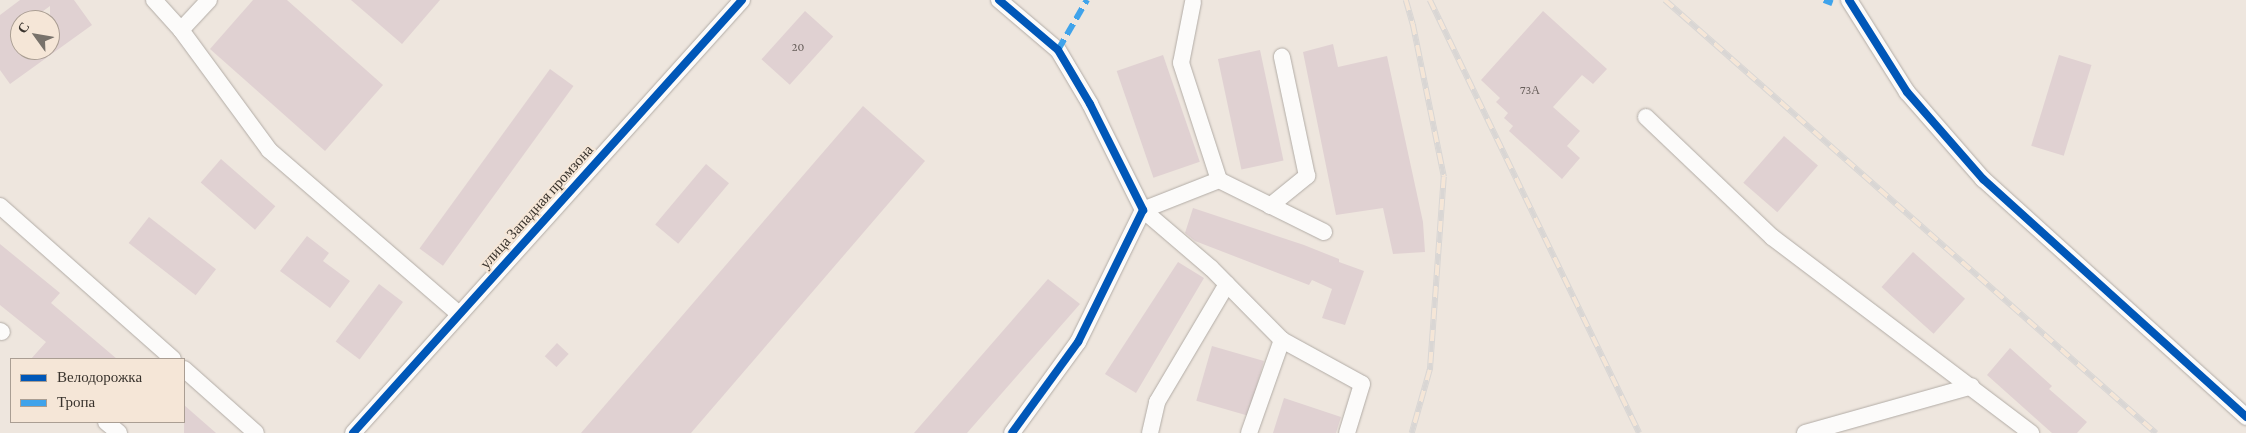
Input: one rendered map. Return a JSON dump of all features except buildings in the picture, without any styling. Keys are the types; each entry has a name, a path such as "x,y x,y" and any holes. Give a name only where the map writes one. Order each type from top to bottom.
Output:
{"street":[{"path":"154,0 181,30 269,150 459,314"},
{"path":"181,30 209,0"},
{"name":"улица Западная промзона","path":"353,433 742,0"},
{"path":"999,0 1058,50 1090,104 1142,210 1227,284 1282,340 1362,384 1347,433"},
{"path":"1193,2 1181,63 1218,180 1324,232"},
{"path":"1852,6 1907,92 1982,179 2246,417"},
{"path":"1270,206 1307,176 1282,57"},
{"path":"1646,117 1772,237 1972,386 2031,433"},
{"path":"1012,433 1078,342 1142,210 1218,180"},
{"path":"0,206 172,358"},
{"path":"1150,433 1157,402 1227,284"},
{"path":"1249,433 1282,340"},
{"path":"185,370 256,433"},
{"path":"1805,433 1972,386"},
{"path":"107,423 119,433"}],"railway":[{"path":"1406,0 1413,24 1444,177 1430,370 1412,433"},
{"path":"1430,0 1639,433"},
{"path":"1665,0 2156,433"}],"marked path":[{"path":"1058,50 1087,0"},
{"path":"1824,0 1832,3"}],"cycle path":[{"path":"353,433 742,0"},
{"path":"999,0 1058,50 1090,104 1143,210 1078,342 1012,433"},
{"path":"1849,0 1907,92 1983,179 2246,417"}]}
